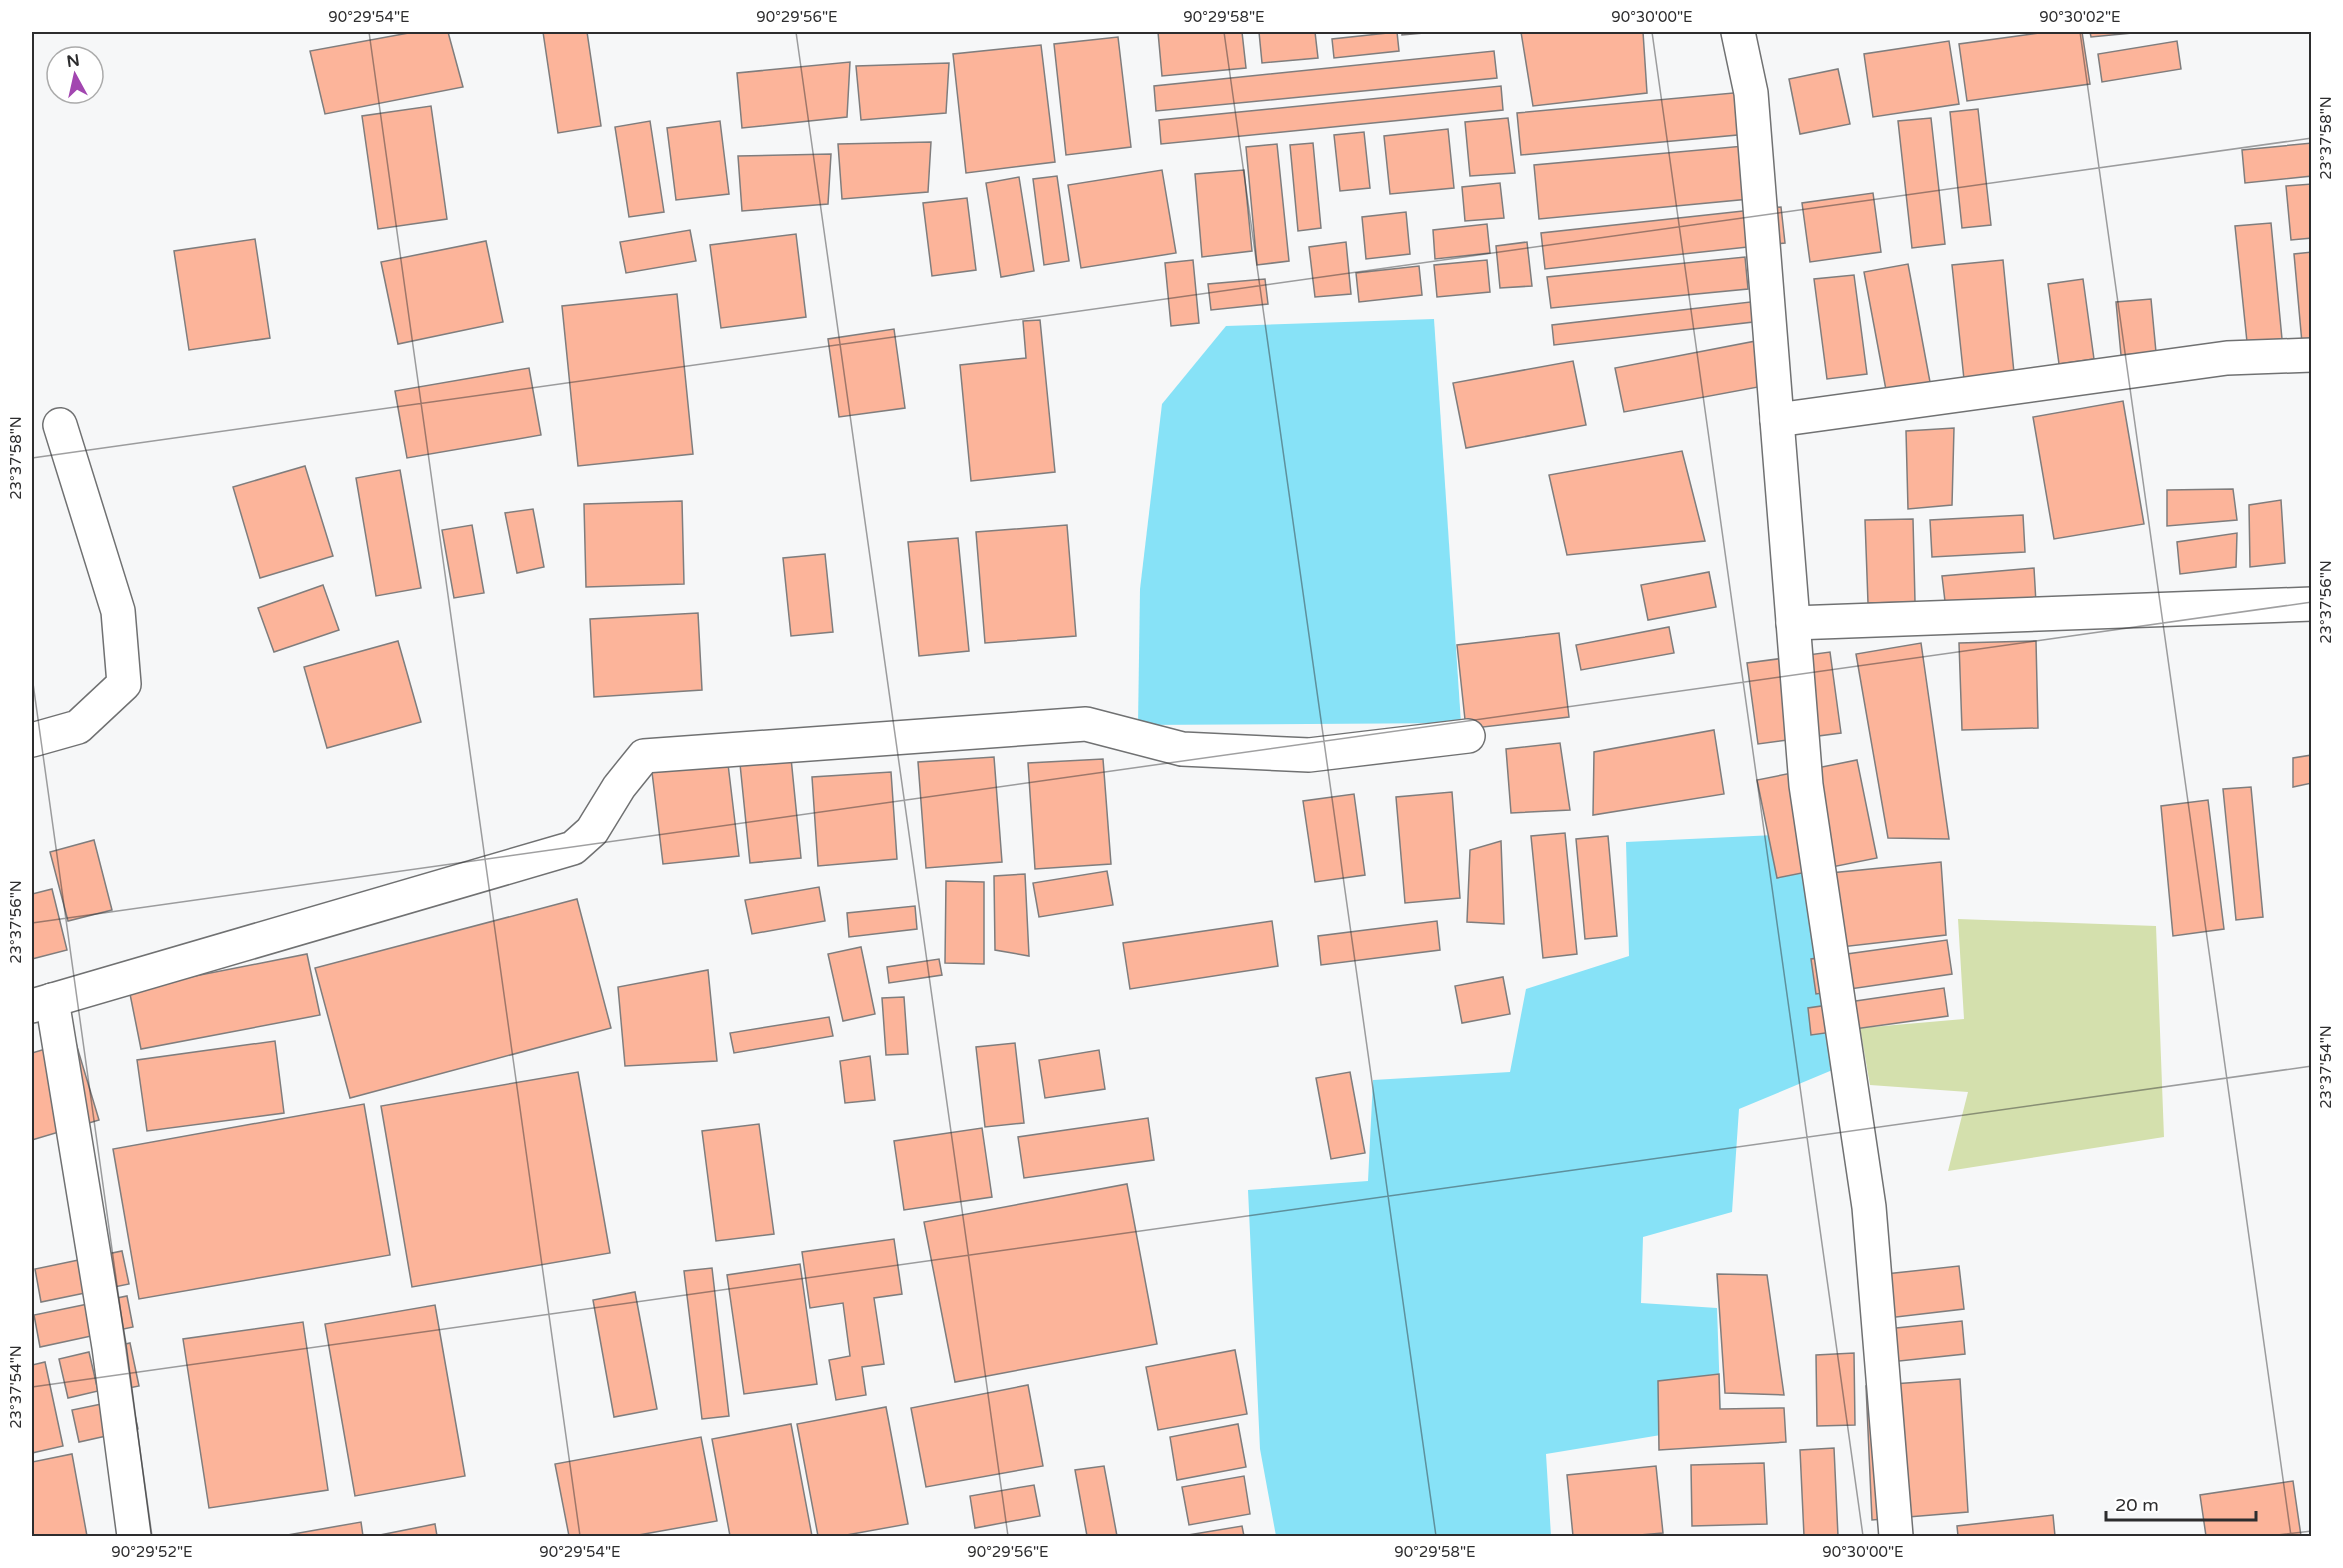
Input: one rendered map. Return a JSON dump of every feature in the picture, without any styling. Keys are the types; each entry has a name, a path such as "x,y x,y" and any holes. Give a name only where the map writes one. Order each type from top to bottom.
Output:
{"street":[{"path":"1738,32 1751,93 1806,785 1869,1207 1896,1536"},
{"path":"1777,420 2228,358 2312,355"},
{"path":"32,740 78,727 124,684 118,610 60,425"},
{"path":"1793,623 2312,604"},
{"path":"134,1536 109,1347 42,1003 573,848 592,831 619,787 644,756 1086,724 1182,749 1308,755 1468,736"}],"green space":[{"path":"1958,919 2156,926 2164,1137 1948,1171 1968,1092 1870,1085 1860,1028 1964,1019"}],"water":[{"path":"1434,319 1461,723 1138,725 1140,589 1162,404 1226,326"},
{"path":"1798,834 1842,1066 1739,1109 1732,1212 1643,1237 1641,1303 1717,1308 1721,1425 1546,1454 1551,1536 1276,1536 1260,1449 1248,1190 1368,1181 1373,1080 1510,1072 1526,989 1629,956 1626,842"}],"building":[{"path":"414,32 448,32 463,87 325,114 310,51"},
{"path":"543,32 587,32 601,126 558,133"},
{"path":"1158,32 1242,32 1246,68 1162,76"},
{"path":"1259,32 1315,32 1318,58 1262,63"},
{"path":"1397,32 1399,51 1334,58 1332,39"},
{"path":"1402,32 1436,32 1402,35"},
{"path":"1521,32 1643,32 1647,93 1533,106"},
{"path":"2046,32 2082,32 2090,84 1967,101 1959,44"},
{"path":"2090,32 2143,32 2091,37"},
{"path":"1118,37 1131,147 1066,155 1054,44"},
{"path":"1949,41 1959,104 1873,117 1864,54"},
{"path":"2177,41 2181,69 2102,82 2098,54"},
{"path":"1041,45 1055,162 966,173 953,54"},
{"path":"1494,51 1497,78 1156,111 1154,86"},
{"path":"850,62 847,117 742,128 737,73"},
{"path":"949,63 946,113 861,120 856,66"},
{"path":"1838,69 1850,124 1800,134 1789,79"},
{"path":"1501,86 1503,110 1161,144 1159,120"},
{"path":"1755,91 1759,133 1521,155 1517,113"},
{"path":"431,106 447,219 378,229 362,116"},
{"path":"1978,109 1991,225 1962,228 1950,112"},
{"path":"1508,118 1515,173 1470,176 1465,122"},
{"path":"1931,118 1945,244 1912,248 1898,121"},
{"path":"650,121 664,212 629,217 615,127"},
{"path":"720,121 729,194 676,200 667,128"},
{"path":"1448,129 1454,188 1390,194 1384,136"},
{"path":"1364,132 1370,188 1340,191 1334,135"},
{"path":"931,142 928,192 842,199 838,144"},
{"path":"1313,143 1321,228 1298,231 1290,145"},
{"path":"2312,143 2312,176 2245,183 2242,150"},
{"path":"1277,144 1289,261 1257,265 1246,147"},
{"path":"1755,145 1760,198 1539,219 1534,165"},
{"path":"831,154 828,204 742,211 738,156"},
{"path":"1162,170 1176,253 1081,268 1068,185"},
{"path":"1244,170 1252,251 1202,257 1195,174"},
{"path":"1057,176 1069,261 1044,265 1033,179"},
{"path":"1019,177 1034,271 1001,277 986,183"},
{"path":"1500,183 1504,218 1465,221 1462,187"},
{"path":"2312,184 2312,238 2291,240 2286,186"},
{"path":"1873,193 1881,252 1810,262 1802,203"},
{"path":"967,198 976,270 932,276 923,203"},
{"path":"1781,207 1785,243 1545,269 1541,233"},
{"path":"1406,212 1410,254 1366,259 1362,217"},
{"path":"2271,223 2282,339 2247,342 2235,226"},
{"path":"1487,224 1490,253 1435,259 1433,230"},
{"path":"690,230 696,261 626,273 620,242"},
{"path":"796,234 806,317 721,328 710,245"},
{"path":"255,239 270,338 189,350 174,251"},
{"path":"486,241 503,322 398,344 381,262"},
{"path":"1346,242 1351,294 1315,297 1309,247"},
{"path":"1527,242 1532,286 1500,288 1496,246"},
{"path":"2312,252 2312,342 2302,343 2294,254"},
{"path":"1745,257 1748,289 1551,308 1547,277"},
{"path":"1193,260 1199,323 1171,326 1165,263"},
{"path":"1487,260 1490,292 1437,297 1434,265"},
{"path":"2003,260 2015,383 1965,389 1952,265"},
{"path":"1908,264 1930,382 1886,390 1864,272"},
{"path":"1419,266 1422,295 1359,302 1356,273"},
{"path":"1854,275 1867,374 1827,379 1814,279"},
{"path":"1265,279 1268,304 1211,310 1208,284"},
{"path":"2083,279 2094,359 2059,364 2048,284"},
{"path":"677,294 693,454 578,466 562,306"},
{"path":"2151,299 2156,352 2121,355 2116,302"},
{"path":"1759,301 1762,321 1554,345 1552,325"},
{"path":"1040,320 1055,472 971,481 960,365 1026,358 1023,321"},
{"path":"894,329 905,408 839,417 828,339"},
{"path":"1761,340 1769,385 1624,412 1615,368"},
{"path":"1573,361 1586,425 1466,448 1453,383"},
{"path":"529,368 541,435 407,458 395,391"},
{"path":"2123,401 2144,524 2054,539 2033,417"},
{"path":"1954,428 1952,505 1908,509 1906,431"},
{"path":"1682,451 1705,541 1567,555 1549,475"},
{"path":"305,466 333,556 260,578 233,487"},
{"path":"400,470 421,588 376,596 356,478"},
{"path":"2233,489 2237,520 2167,526 2167,490"},
{"path":"2281,500 2285,563 2250,567 2249,505"},
{"path":"682,501 684,584 586,587 584,504"},
{"path":"533,509 544,567 517,573 505,513"},
{"path":"2023,515 2025,552 1932,557 1930,520"},
{"path":"1913,519 1915,602 1868,603 1865,520"},
{"path":"472,525 484,593 454,598 442,530"},
{"path":"1067,525 1076,636 985,643 976,532"},
{"path":"2237,533 2236,567 2180,574 2177,542"},
{"path":"958,538 969,651 919,656 908,542"},
{"path":"825,554 833,632 791,636 783,558"},
{"path":"2034,568 2036,603 1946,610 1942,576"},
{"path":"1709,572 1716,607 1648,620 1641,585"},
{"path":"323,585 339,630 274,652 258,608"},
{"path":"698,613 702,690 594,697 590,619"},
{"path":"1669,627 1674,653 1581,670 1576,645"},
{"path":"1559,633 1569,717 1466,729 1457,645"},
{"path":"398,641 421,722 327,748 304,667"},
{"path":"2036,641 2038,728 1962,730 1959,643"},
{"path":"1921,643 1949,839 1888,838 1856,654"},
{"path":"1830,652 1841,733 1758,744 1747,663"},
{"path":"1714,730 1724,794 1593,815 1594,752"},
{"path":"1560,743 1570,810 1511,813 1506,749"},
{"path":"2312,755 2312,783 2293,787 2293,758"},
{"path":"994,757 1002,862 926,868 918,762"},
{"path":"791,758 801,858 750,863 740,764"},
{"path":"1103,759 1111,864 1035,869 1028,763"},
{"path":"1857,760 1877,858 1777,878 1757,780"},
{"path":"728,764 739,856 663,864 652,772"},
{"path":"891,772 897,859 818,866 812,777"},
{"path":"2251,787 2263,917 2236,920 2223,789"},
{"path":"1452,792 1460,898 1405,903 1396,797"},
{"path":"1354,794 1365,875 1315,882 1303,801"},
{"path":"2208,800 2224,929 2173,936 2161,806"},
{"path":"1565,833 1577,954 1543,958 1531,836"},
{"path":"1608,836 1617,936 1585,939 1576,839"},
{"path":"94,840 112,910 68,921 50,852"},
{"path":"1501,841 1504,924 1467,922 1470,850"},
{"path":"1941,862 1946,935 1832,948 1820,874"},
{"path":"1107,871 1113,905 1039,917 1033,883"},
{"path":"1025,874 1029,956 995,950 994,876"},
{"path":"946,881 984,882 984,964 945,963"},
{"path":"819,887 825,921 752,934 745,900"},
{"path":"52,889 67,950 32,959 32,894"},
{"path":"577,899 611,1028 350,1098 315,968"},
{"path":"915,906 917,929 849,937 847,913"},
{"path":"1272,921 1278,966 1130,989 1123,943"},
{"path":"1437,921 1440,950 1321,965 1318,936"},
{"path":"1947,940 1952,974 1816,994 1811,959"},
{"path":"861,947 875,1014 843,1021 828,954"},
{"path":"307,954 320,1015 141,1049 129,989"},
{"path":"939,959 942,975 889,983 887,967"},
{"path":"708,970 717,1061 625,1066 618,987"},
{"path":"1503,977 1510,1014 1462,1023 1455,986"},
{"path":"1944,988 1948,1016 1811,1035 1808,1008"},
{"path":"904,997 908,1054 886,1055 882,998"},
{"path":"829,1017 833,1036 734,1053 730,1033"},
{"path":"75,1040 99,1120 32,1140 32,1053"},
{"path":"275,1041 284,1113 147,1131 137,1060"},
{"path":"1015,1043 1024,1123 985,1127 976,1047"},
{"path":"1099,1050 1105,1089 1045,1098 1039,1060"},
{"path":"870,1056 875,1100 845,1103 840,1061"},
{"path":"578,1072 610,1253 412,1287 381,1106"},
{"path":"1350,1072 1365,1153 1331,1159 1316,1078"},
{"path":"364,1104 390,1255 139,1299 113,1149"},
{"path":"1148,1118 1154,1160 1024,1178 1018,1137"},
{"path":"759,1124 774,1234 716,1241 702,1131"},
{"path":"982,1128 992,1197 904,1210 894,1141"},
{"path":"1127,1184 1157,1344 955,1382 924,1222"},
{"path":"894,1239 902,1294 874,1298 884,1364 862,1367 866,1395 836,1400 829,1360 850,1356 843,1303 810,1308 802,1252"},
{"path":"122,1251 129,1284 41,1302 35,1269"},
{"path":"800,1264 817,1384 744,1394 727,1275"},
{"path":"1959,1266 1964,1309 1862,1321 1858,1277"},
{"path":"712,1268 729,1416 702,1419 684,1271"},
{"path":"1717,1274 1767,1275 1784,1395 1725,1393"},
{"path":"635,1292 657,1409 614,1417 593,1300"},
{"path":"127,1296 133,1327 40,1347 34,1315"},
{"path":"435,1305 465,1476 355,1496 325,1324"},
{"path":"1962,1321 1965,1354 1871,1364 1868,1331"},
{"path":"303,1322 328,1490 209,1508 183,1339"},
{"path":"130,1343 139,1386 109,1392 100,1350"},
{"path":"1235,1350 1247,1414 1158,1430 1146,1367"},
{"path":"89,1352 98,1391 68,1398 59,1359"},
{"path":"1854,1353 1855,1425 1817,1426 1816,1355"},
{"path":"45,1362 63,1446 32,1453 32,1365"},
{"path":"1719,1374 1720,1409 1784,1408 1786,1442 1659,1450 1658,1381"},
{"path":"1960,1379 1968,1512 1872,1520 1866,1386"},
{"path":"1028,1385 1043,1466 926,1487 911,1408"},
{"path":"131,1398 138,1429 79,1442 72,1410"},
{"path":"886,1407 908,1524 841,1536 818,1536 797,1424"},
{"path":"791,1424 812,1536 730,1536 712,1439"},
{"path":"1238,1424 1246,1467 1177,1480 1170,1437"},
{"path":"701,1437 717,1521 633,1536 569,1536 555,1464"},
{"path":"1834,1448 1838,1536 1804,1536 1800,1450"},
{"path":"72,1454 87,1536 32,1536 32,1462"},
{"path":"1764,1463 1767,1524 1692,1526 1691,1465"},
{"path":"1104,1466 1117,1536 1087,1536 1075,1470"},
{"path":"1656,1466 1663,1533 1628,1536 1573,1536 1567,1475"},
{"path":"1244,1476 1250,1514 1189,1525 1182,1487"},
{"path":"2293,1481 2301,1536 2206,1536 2200,1495"},
{"path":"1034,1485 1040,1516 975,1528 970,1496"},
{"path":"2053,1515 2055,1536 1958,1536 1957,1526"},
{"path":"361,1522 363,1536 282,1536"},
{"path":"435,1524 437,1536 380,1535"},
{"path":"1242,1526 1244,1536 1182,1536"}]}
